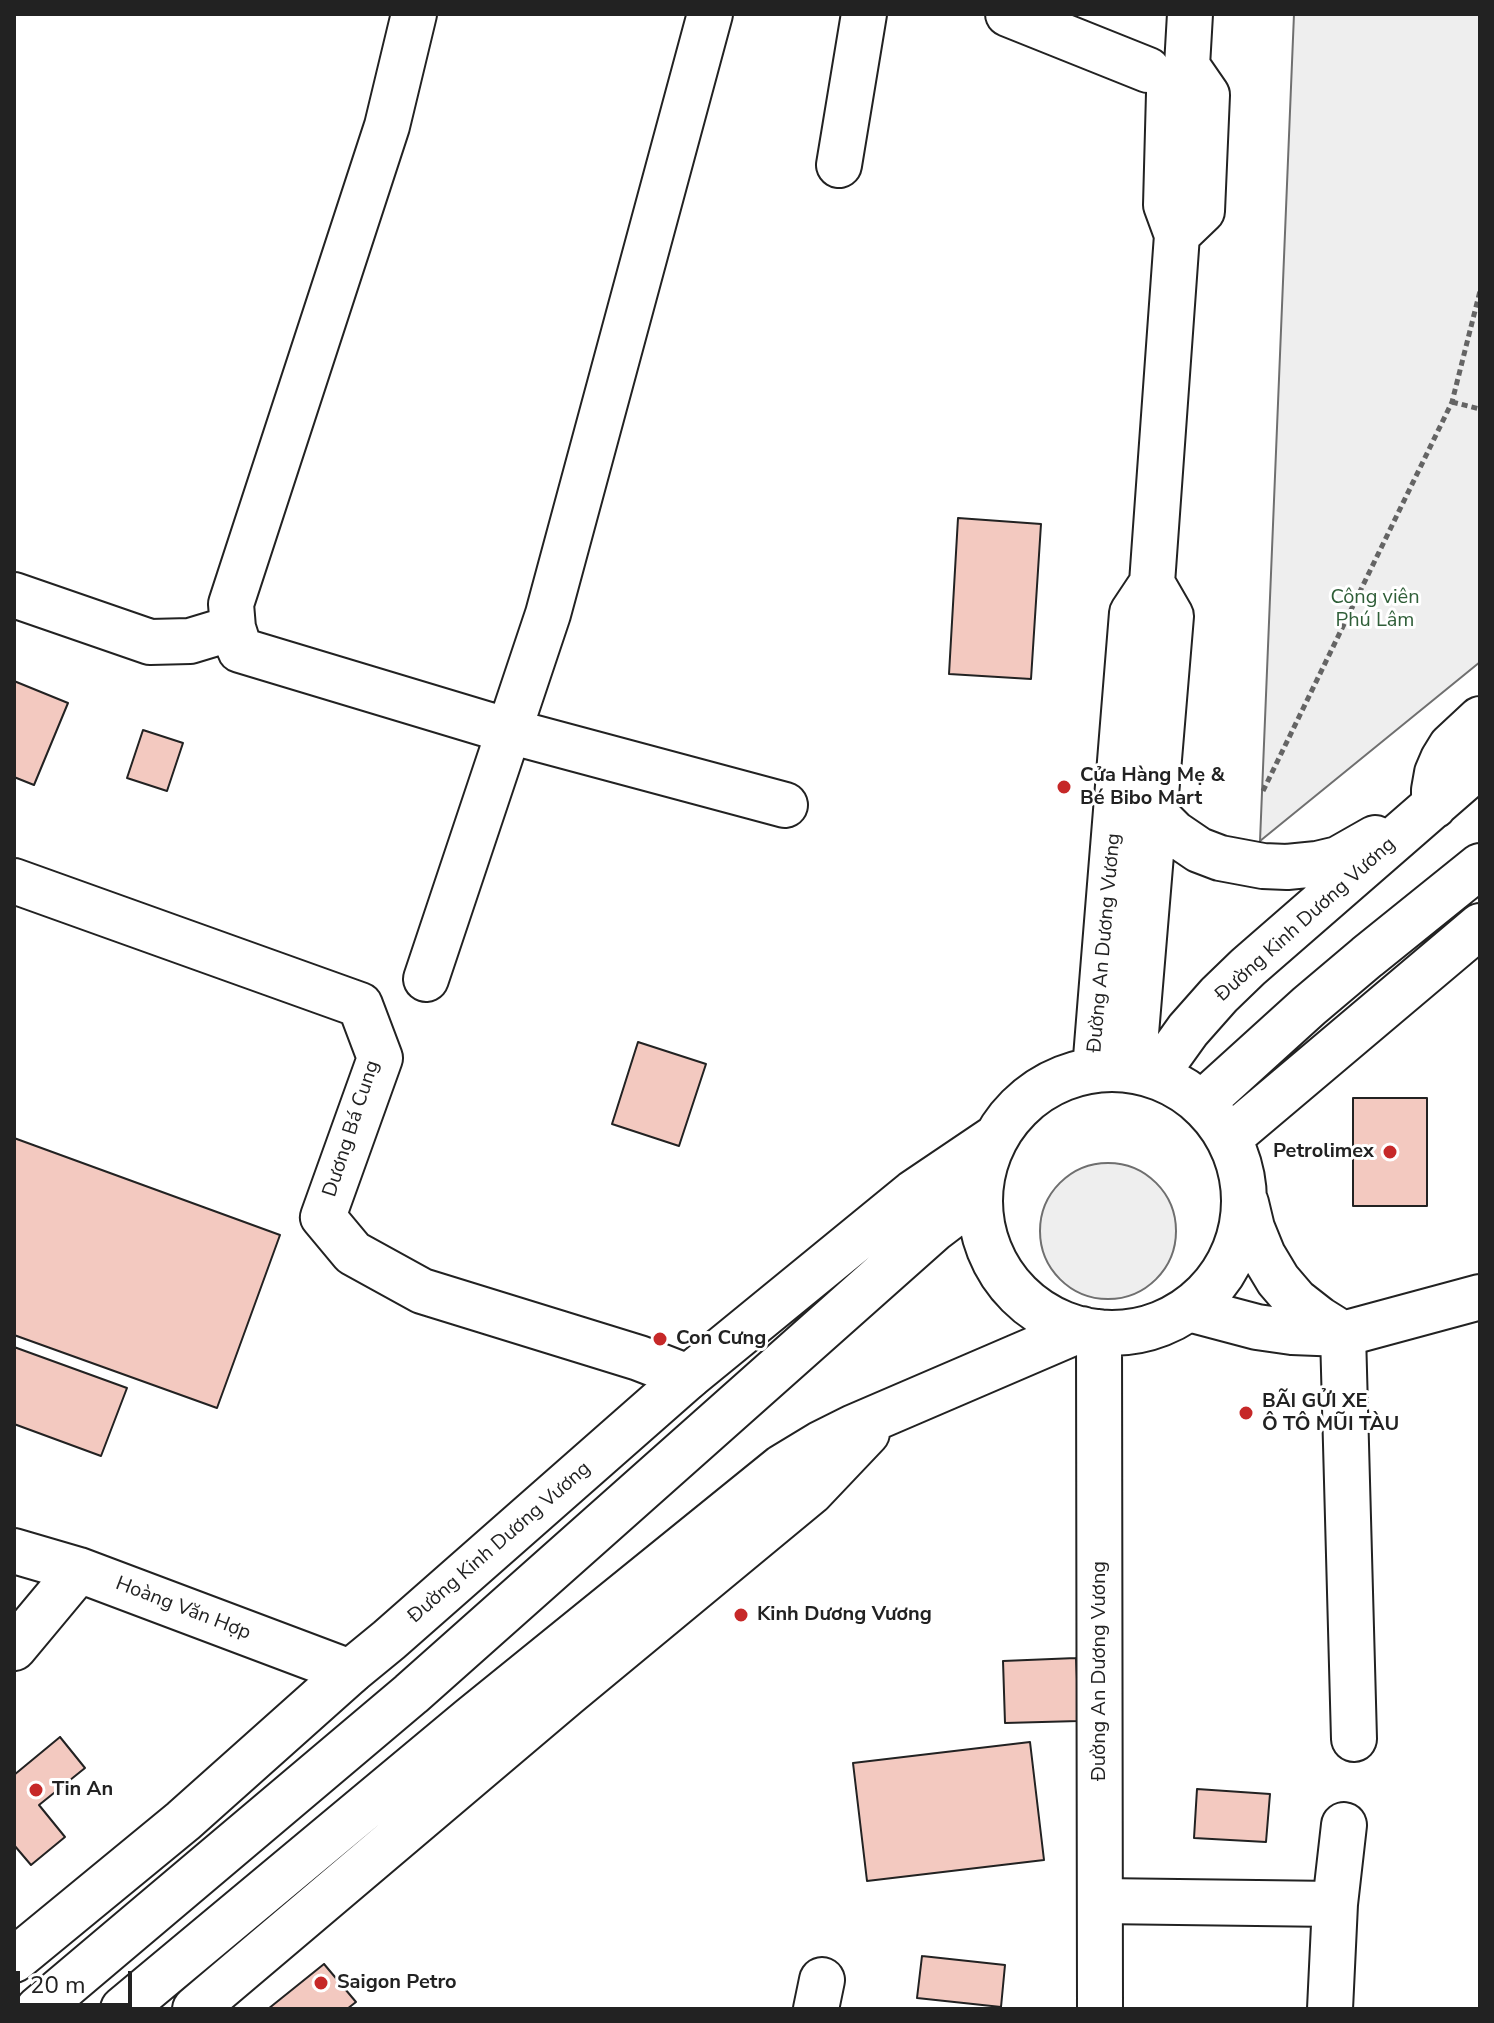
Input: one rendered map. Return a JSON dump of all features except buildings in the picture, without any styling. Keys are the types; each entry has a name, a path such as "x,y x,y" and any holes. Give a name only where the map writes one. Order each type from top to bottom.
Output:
{"main road":[{"path":"414,14 387,126 231,604 233,628 240,650 509,731 785,805"},
{"path":"426,979 548,614 710,14"},
{"path":"839,165 864,14"},
{"path":"1008,14 1168,68"},
{"name":"Đường An Dương Vương","path":"1128,1072 1132,613 1152,583 1177,235 1166,205 1168,68 1190,14"},
{"name":"Đường An Dương Vương","path":"1128,1072 1155,814 1171,616 1152,583"},
{"path":"14,595 150,642 190,641 233,628"},
{"path":"1155,814 1174,833 1199,850 1220,858 1287,867 1338,859 1434,806 1437,773 1443,759 1451,746 1480,719"},
{"name":"Đường Kinh Dương Vương","path":"1128,1072 1188,1030 1229,986 1480,765"},
{"path":"1202,1103 1355,967 1480,866"},
{"name":"Dương Bá Cung","path":"14,881 360,1005 380,1058 323,1217 353,1253 422,1291 639,1358 688,1377"},
{"path":"1229,1138 1480,926"},
{"path":"1245,1200 1242,1231 1231,1262 1208,1294 1176,1317 1132,1332 1091,1331 1066,1325 1036,1309 1014,1290 990,1252 979,1195 987,1158 996,1137 1010,1112 1032,1095 1069,1076 1128,1072 1179,1086 1202,1103 1229,1138 1241,1168 1252,1228 1278,1280 1296,1301 1343,1334"},
{"name":"Đường Kinh Dương Vương","path":"14,1960 183,1821 688,1377 913,1193 996,1137"},
{"path":"38,2009 411,1694 921,1241 979,1195"},
{"path":"1189,1309 1257,1327 1343,1334 1480,1297"},
{"path":"123,2009 471,1719 782,1467 820,1444 884,1414 1091,1331"},
{"name":"Đường An Dương Vương","path":"1091,1331 1100,2009"},
{"path":"1343,1334 1354,1739"},
{"path":"195,2009 811,1492 884,1414"},
{"name":"Hoàng Văn Hợp","path":"14,1551 79,1570 411,1694"},
{"path":"14,1648 79,1570"},
{"path":"1330,2009 1335,1904 1344,1825"},
{"path":"1100,1901 1335,1904"}],"path":[{"path":"1263,791 1452,402 1480,291"},
{"path":"1452,402 1480,409"}],"green space":[{"name":"Công viên Phú Lâm","path":"1294,14 1480,14 1480,662 1260,841"},
{"path":"1108,1163 1134,1168 1156,1183 1171,1205 1176,1231 1171,1257 1156,1279 1134,1294 1108,1299 1082,1294 1060,1279 1045,1257 1040,1231 1045,1205 1060,1183 1082,1168"}],"place":[{"name":"Cửa Hàng Mẹ & Bé Bibo Mart","path":"1064,787"},
{"name":"Petrolimex","path":"1390,1152"},
{"name":"Con Cưng","path":"660,1339"},
{"name":"BÃI GỬI XE Ô TÔ MŨI TÀU","path":"1246,1413"},
{"name":"Kinh Dương Vương","path":"741,1615"},
{"name":"Tin An","path":"36,1790"},
{"name":"Saigon Petro","path":"321,1983"}]}
